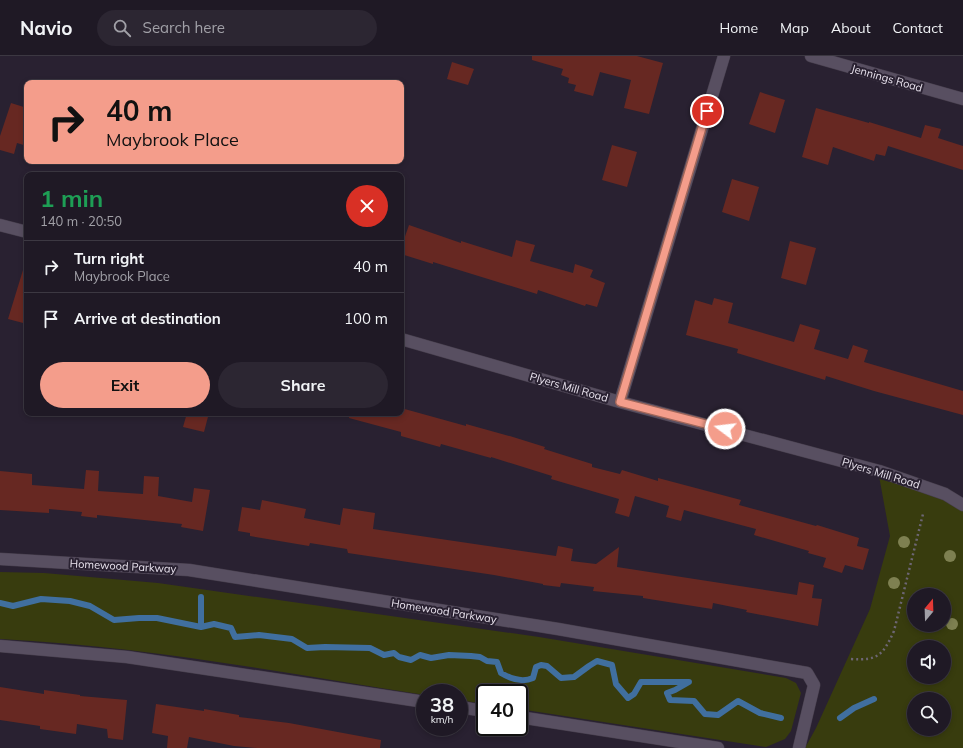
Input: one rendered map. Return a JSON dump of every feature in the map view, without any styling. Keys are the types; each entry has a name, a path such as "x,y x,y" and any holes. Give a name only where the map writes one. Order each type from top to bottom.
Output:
{"street":[{"path":"620,402 724,56"},
{"name":"Jennings Road","path":"811,56 963,99"},
{"path":"0,224 24,231"},
{"name":"Plyers Mill Road","path":"404,340 620,402 879,471 945,494 963,505"},
{"name":"Plyers Mill Road","path":"945,494 963,495"},
{"name":"Homewood Parkway","path":"0,559 189,570 558,629 807,673 814,685 799,748"},
{"path":"0,646 134,658 416,701"},
{"path":"528,718 718,748"}],"path":[{"path":"851,658 869,658 880,655 886,648 894,631 922,514"}],"green space":[{"path":"879,476 963,500 963,748 805,748 816,728 870,609 890,536"},
{"path":"0,572 44,573 158,583 539,637 786,678 796,683 801,693 791,731 785,739 766,747 528,710 528,684 476,684 476,703 468,701 468,684 416,684 416,694 266,669 160,654 0,639"}],"building":[{"path":"532,56 637,56 663,63 649,114 624,108 631,80 600,72 593,96 574,91 576,85 568,83 569,78 561,75 563,69 532,60"},
{"path":"452,62 474,69 468,85 447,79"},
{"path":"760,92 785,100 775,133 749,124"},
{"path":"11,103 24,107 24,145 17,143 14,154 0,150 0,136"},
{"path":"816,108 921,138 925,125 941,129 938,138 963,146 963,170 888,146 885,156 876,154 874,161 833,147 828,165 802,157"},
{"path":"612,145 637,152 627,187 602,180"},
{"path":"732,179 759,187 749,221 722,212"},
{"path":"409,225 461,243 461,241 512,257 516,240 535,245 530,261 573,273 575,264 593,270 590,277 605,283 597,307 586,304 585,306 538,290 537,294 433,262 433,264 404,255 404,239"},
{"path":"790,241 816,248 806,285 781,278"},
{"path":"23,270 24,270 24,323 8,319"},
{"path":"714,298 733,303 728,323 794,342 800,324 820,330 814,349 848,359 853,345 868,350 864,362 963,391 963,415 874,391 826,376 825,380 737,353 738,349 686,335 695,300 712,305"},
{"path":"404,409 466,426 466,424 545,447 544,449 592,464 592,467 620,474 622,470 658,481 658,478 741,500 739,505 816,526 817,525 859,538 857,546 869,549 863,570 845,565 842,573 823,567 826,558 808,553 809,551 754,535 756,529 684,510 681,521 666,517 669,506 635,496 629,517 615,513 619,499 551,479 552,476 491,457 441,444 440,447 401,436 401,432 349,418 349,416 404,416"},
{"path":"186,416 208,416 204,432 183,427"},
{"path":"86,470 99,471 98,491 143,494 144,476 159,477 158,496 192,502 194,488 210,490 203,531 181,527 182,524 97,515 97,518 81,516 82,512 49,509 49,513 0,510 0,471 32,474 32,485 84,489"},
{"path":"262,500 306,509 304,518 340,525 343,508 375,513 373,529 556,556 558,546 573,549 571,561 596,564 619,547 617,567 797,595 799,582 814,585 812,598 822,599 818,626 746,612 747,610 713,603 712,609 643,598 643,596 593,591 594,587 561,583 560,587 543,585 494,575 348,553 347,549 310,543 309,546 250,536 250,533 238,531 242,507 260,510"},
{"path":"0,687 44,694 44,690 80,696 127,700 123,740 108,738 107,729 77,724 76,734 40,729 40,726 0,720"},
{"path":"156,704 204,711 204,709 239,715 239,717 289,723 381,740 380,748 257,748 234,746 189,737 187,748 167,748 168,736 152,733"}],"waterway":[{"path":"201,597 201,627"},
{"path":"0,603 13,606 41,599 70,601 90,606 114,620 157,618 201,627 214,624 231,628 235,637 259,635 292,639 307,648 370,648 384,655 394,653 399,657 411,660 420,655 431,658 449,655 480,657 487,661 497,662 501,673 513,679 521,680 533,678 536,667 541,665 547,666 561,678 574,677 597,661 612,665 616,684 628,698 634,694 641,682 689,682 667,693 670,700 694,701 705,714 718,715 738,701 760,713 781,718"},
{"path":"840,718 854,708 874,699"}],"route":[{"path":"707,111 620,402 725,429"}]}
